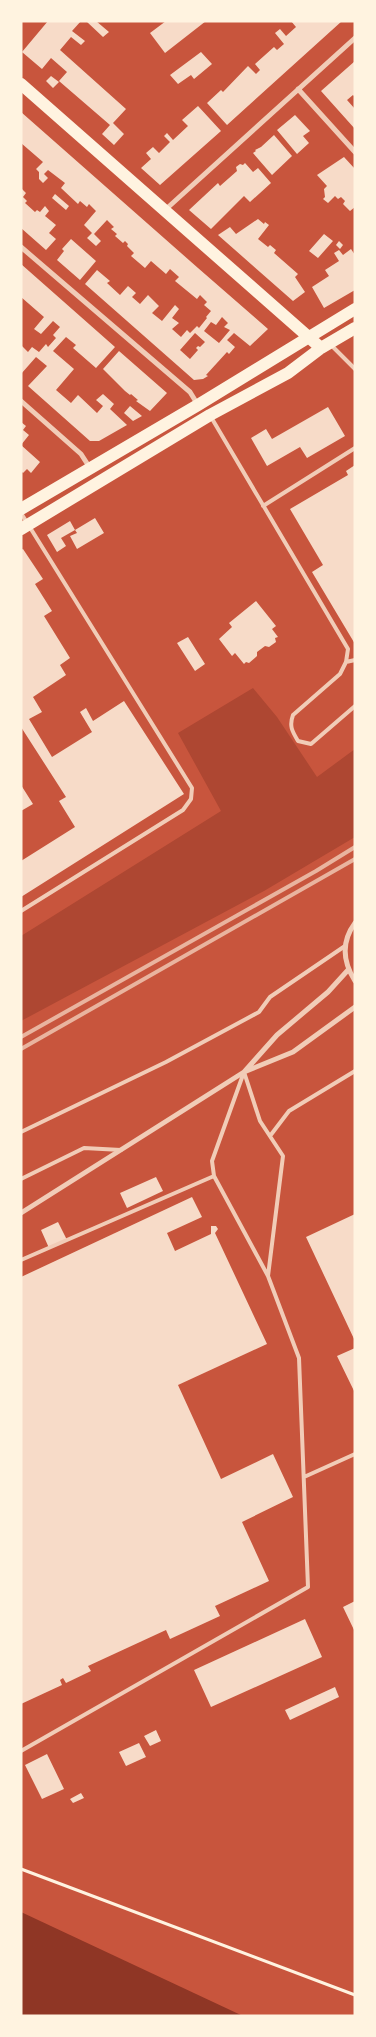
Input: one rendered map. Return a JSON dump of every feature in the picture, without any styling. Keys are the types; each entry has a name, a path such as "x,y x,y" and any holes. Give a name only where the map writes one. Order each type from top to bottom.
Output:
{"main road":[{"path":"21,84 309,338 325,346"},
{"path":"21,511 309,338 355,308"},
{"path":"24,527 210,416 288,373 325,346 355,328"}],"street":[{"path":"165,210 355,38"},
{"path":"298,89 355,152"},
{"path":"21,247 190,392 198,405"},
{"path":"21,401 81,454 90,469"},
{"path":"355,924 346,939 344,954 348,970 355,981"},
{"path":"244,1072 278,1035 328,992 348,970"},
{"path":"21,1213 244,1072 293,1052 355,1007"}],"lane":[{"path":"325,346 355,369"},
{"path":"210,416 348,649 346,662 340,674 293,715 290,722 291,730 298,740 311,744 355,706"},
{"path":"263,506 355,448"},
{"path":"21,511 24,527 192,788 191,799 183,810 21,911"},
{"path":"346,662 355,660"},
{"path":"21,1132 166,1062 259,1012 270,997 345,946"},
{"path":"270,1136 289,1111 355,1071"},
{"path":"244,1072 260,1121 283,1156 268,1276"},
{"path":"21,1751 308,1586 299,1358 268,1276 214,1176 212,1161 244,1072"},
{"path":"21,1179 84,1148 121,1150"},
{"path":"21,1260 214,1176"},
{"path":"304,1477 355,1454"}],"path":[{"path":"21,1869 355,1995"}],"shaded area":[{"path":"253,688 277,717 317,777 355,749 355,837 264,891 21,1021 21,936 221,811 178,733"},
{"path":"21,1912 243,2016 21,2016"}],"building":[{"path":"48,21 81,21 72,31 85,41 81,45 71,37 60,50 126,109 113,123 124,134 114,145 102,134 110,125 59,81 67,72 51,58 42,69 22,52"},
{"path":"86,21 96,21 109,32 103,37"},
{"path":"166,21 206,21 165,53 150,33"},
{"path":"291,21 342,21 227,125 207,103 221,90 223,92 248,66 256,74 260,70 255,64 274,47 277,50 284,44 275,33 280,29 286,36 296,27"},
{"path":"201,52 212,64 194,79 191,75 178,84 170,75"},
{"path":"355,61 355,97 353,95 347,100 355,109 355,129 321,91"},
{"path":"51,76 59,82 53,88 46,81"},
{"path":"198,106 221,131 160,185 141,168 151,159 146,153 153,147 159,153 170,142 164,136 167,133 173,140 188,126 182,120"},
{"path":"21,112 268,329 250,346 234,333 227,340 235,347 229,354 227,352 206,375 208,376 203,379 194,380 85,284 97,270 110,281 107,283 120,295 128,286 136,293 132,297 140,304 148,295 159,306 152,313 162,321 175,305 179,309 172,318 179,323 172,329 181,337 187,330 190,333 197,326 199,328 207,318 211,311 204,305 207,302 200,295 197,299 175,281 179,277 170,269 166,274 151,261 145,268 131,256 134,253 127,246 128,244 125,241 123,243 115,236 117,234 111,229 114,227 107,220 94,234 101,241 96,246 87,238 92,233 84,225 96,211 89,204 87,207 80,201 78,204 61,188 65,183 48,170 44,174 48,178 43,183 39,179 39,172 36,169 43,162 21,143","holes":["222,317 228,323 224,327 230,330 219,343 204,331 211,322 216,325","195,333 205,342 196,348 198,350 190,359 180,350"]},
{"path":"295,115 310,131 303,136 309,143 297,154 277,130"},
{"path":"274,135 292,156 272,175 253,153"},
{"path":"344,157 355,169 355,207 350,211 343,204 345,201 341,197 338,199 335,196 328,203 323,199 325,197 324,189 327,186 317,175"},
{"path":"245,163 253,172 258,168 271,183 250,202 244,196 211,229 189,210 218,183 220,186 237,171 236,167"},
{"path":"21,188 26,193 23,197 27,201 25,203 35,212 37,210 40,212 45,206 49,211 45,216 56,225 49,233 56,239 46,250 21,228"},
{"path":"55,194 69,206 66,210 52,198"},
{"path":"258,219 264,224 265,222 269,225 258,239 268,247 270,245 276,250 274,253 298,274 295,277 305,292 293,301 218,235 230,227 236,234"},
{"path":"324,234 333,241 318,258 309,251"},
{"path":"71,239 96,261 80,280 57,260 64,251 62,249"},
{"path":"339,241 343,245 340,249 336,245"},
{"path":"351,249 355,255 355,290 324,308 312,287 329,276 325,270 339,261 334,253 339,250 343,255"},
{"path":"21,264 115,347 96,368 73,348 76,345 66,337 53,351 74,369 56,390 71,403 78,395 97,413 103,406 96,400 103,394 114,404 110,409 127,425 99,441 90,441 28,386 47,366 36,357 21,374 21,345 28,352 32,347 39,352 46,344 48,347 56,338 53,335 60,327 53,321 41,334 34,329 44,317 21,297"},
{"path":"119,351 167,393 150,411 136,401 138,400 125,391 103,369"},
{"path":"130,406 142,416 133,421 124,413"},
{"path":"328,407 345,436 307,458 300,447 267,466 251,438 266,429 272,439"},
{"path":"21,422 26,426 23,430 29,435 21,445"},
{"path":"21,445 40,462 31,473 27,469 23,473 21,471"},
{"path":"355,465 355,644 312,572 323,565 290,509 348,475 346,471"},
{"path":"95,518 104,533 77,549 70,536 77,533 75,530"},
{"path":"70,521 75,530 61,538 66,546 57,552 47,535"},
{"path":"23,549 43,579 35,584 52,611 44,616 70,658 60,665 66,675 33,697 42,712 29,719 52,757 92,732 80,712 86,708 93,721 124,701 184,794 21,897 21,861 75,827 59,801 66,797 21,727 21,550"},
{"path":"256,601 276,626 272,629 278,637 275,638 276,642 269,647 265,646 257,652 257,656 249,663 246,662 244,664 235,653 232,656 219,639 232,627 229,623"},
{"path":"188,637 205,664 195,671 177,643"},
{"path":"21,785 33,804 21,811"},
{"path":"156,1177 163,1191 127,1208 120,1193"},
{"path":"192,1197 202,1217 167,1233 175,1251 211,1234 211,1226 216,1226 218,1229 215,1233 267,1344 178,1385 221,1479 273,1454 293,1497 242,1522 269,1581 215,1606 220,1616 170,1639 166,1630 88,1666 91,1671 66,1683 63,1678 60,1680 62,1685 21,1704 21,1277"},
{"path":"355,1214 355,1341 306,1237"},
{"path":"58,1222 67,1240 49,1248 41,1230"},
{"path":"355,1348 355,1393 337,1356"},
{"path":"355,1601 355,1632 343,1607"},
{"path":"305,1619 322,1657 211,1707 194,1670"},
{"path":"335,1687 339,1697 290,1720 285,1710"},
{"path":"156,1730 161,1741 150,1746 144,1736"},
{"path":"139,1743 146,1757 126,1766 119,1752"},
{"path":"47,1754 64,1789 42,1799 25,1765"},
{"path":"81,1793 84,1798 73,1803 70,1799"}],"railway":[{"path":"21,1037 316,871 355,847"},
{"path":"21,1049 355,859"}]}
